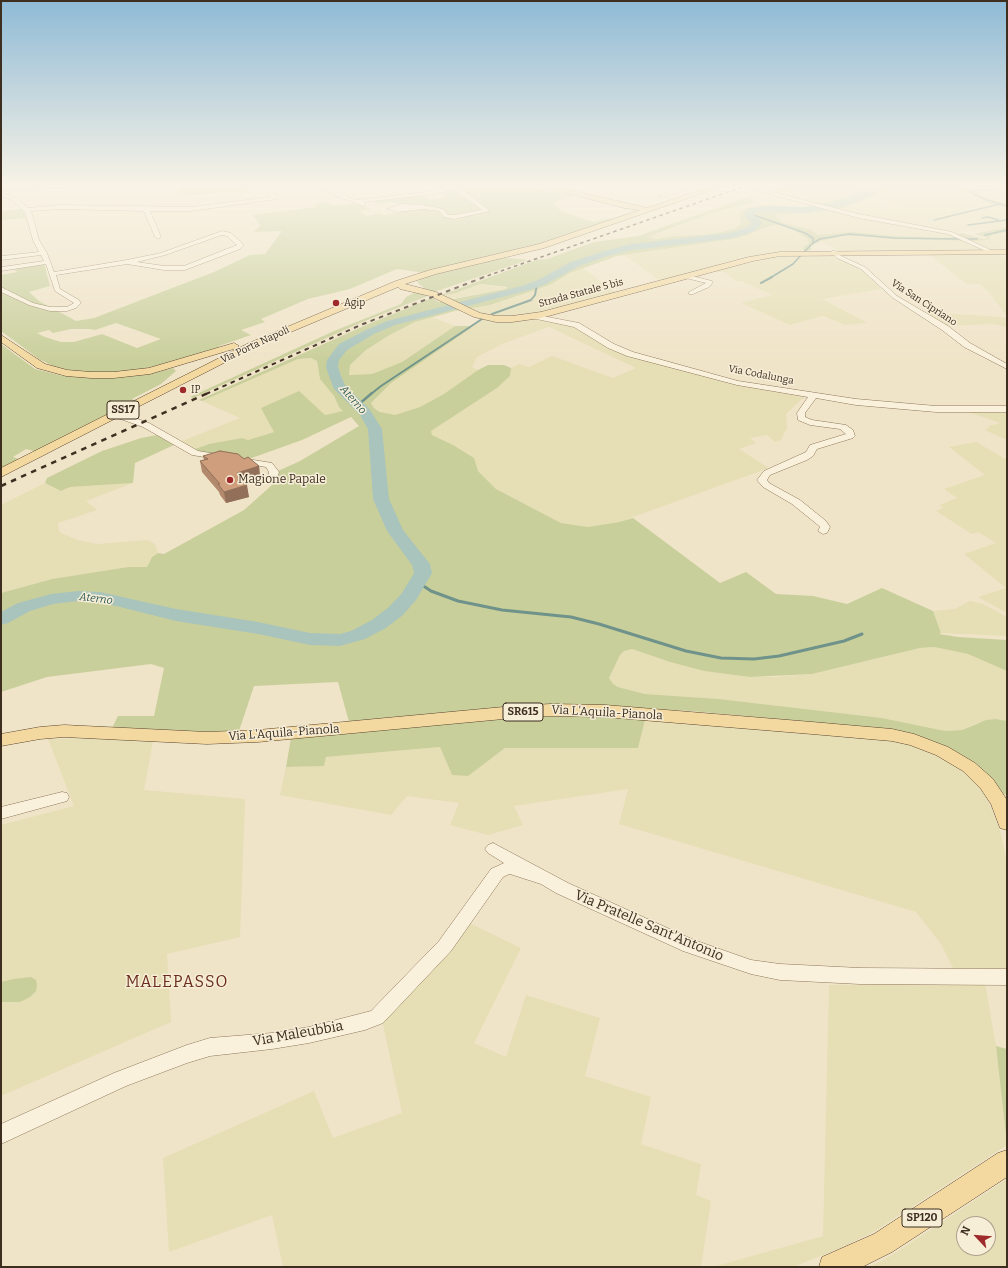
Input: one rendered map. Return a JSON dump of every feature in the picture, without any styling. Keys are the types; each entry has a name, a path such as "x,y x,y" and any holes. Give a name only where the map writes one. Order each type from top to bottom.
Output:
{"main road":[{"name":"SS17","path":"399,283 421,275 530,250 546,244"},
{"name":"Strada Statale 5 bis","path":"399,283 402,286 413,287 426,292 466,311 483,317 496,319 519,318 535,316 772,255 834,252 1007,252"},
{"path":"413,287 415,280 421,275"},
{"name":"Via Porta Napoli","path":"1,473 247,344 282,332 399,283"},
{"name":"Strada Statale 5 bis","path":"381,291 413,287"},
{"path":"1,338 41,366 62,372 82,375 114,375 150,371 225,348 247,344"},
{"name":"Via L'Aquila-Pianola","path":"1,740 40,733 64,731 207,738 258,736 514,712 551,710 613,712 819,728 892,735 914,740 942,751 969,767 987,784 999,802 1007,823"},
{"name":"SP120","path":"832,1267 883,1243 1007,1162"}],"street":[{"path":"1,289 25,301 44,307 64,309 78,304 77,301 57,290 48,262 39,244"},
{"path":"51,274 127,262 170,252 191,244"},
{"path":"127,262 164,268 185,268 238,248 240,244"},
{"path":"975,244 992,252"},
{"name":"Via San Cipriano","path":"834,252 866,271 882,287 895,297 945,328 967,344 1007,367"},
{"path":"2,258 44,253"},
{"path":"2,269 48,262"},
{"path":"688,276 710,282 707,286 691,293"},
{"name":"Via Codalunga","path":"535,316 576,324 611,346 630,354 737,383 856,402 953,410 1007,410"},
{"path":"813,396 801,413 800,418 808,421 842,427 850,432 850,436 813,447 810,454 804,458 767,473 762,480 766,485 798,503 822,522 825,527 823,531"},
{"path":"115,414 146,425 196,453 269,465 274,472 272,481"},
{"path":"1,813 62,797"},
{"name":"Via Pratelle Sant'Antonio","path":"493,849 541,877 689,946 758,969 780,972 860,976 1007,977"},
{"name":"Via Maleubbia","path":"1,1134 121,1079 187,1054 224,1045 272,1041 365,1022 377,1016 388,1007 444,946 460,927 500,871 513,869 539,878 541,877"}],"shaded area":[{"path":"698,244 807,244 803,247 802,251 785,252 662,282 624,255"},
{"path":"826,244 1007,244 1007,251 841,252"},
{"path":"927,253 998,253 1007,260 1007,316 988,291 979,284 967,284"},
{"path":"833,254 862,270 881,289 822,299 868,323 845,325 823,316 790,325 741,303 772,295 741,281 736,281 726,273 715,271 773,257"},
{"path":"583,268 616,293 547,312 506,317 480,314 467,309 490,305 550,285 570,273"},
{"path":"480,284 508,288 446,300 439,296 456,293"},
{"path":"922,312 1004,317 1007,318 1007,327 992,324 948,326"},
{"path":"432,317 455,326 402,362 372,374 349,375 350,365 366,350 388,336 415,322"},
{"path":"483,319 506,322 538,320 570,325 606,345 731,384 804,397 786,414 787,428 781,440 775,442 767,435 750,438 756,443 739,449 769,468 619,522 588,527 561,523 496,489 453,445 432,435 431,431 497,388 510,376 511,368 519,364 529,367 552,356 613,378 636,368 549,327 502,344 477,357 472,367 478,370 445,394 420,407 395,415 388,415 374,408 371,403 391,383"},
{"path":"311,358 317,361 320,379 334,396 339,407 344,411 325,415 248,440 242,438 209,444 195,449 182,441 240,418 202,401 298,359"},
{"path":"968,412 1007,413 1007,440 985,430 990,427 988,426 1001,423"},
{"path":"976,442 1007,460 1007,613 978,597 1006,588 964,554 996,543 978,532 972,534 936,511 943,508 940,505 957,498 944,489 985,475 949,447"},
{"path":"45,483 61,491 70,487 133,483 86,501 97,510 58,523 59,531 78,540 97,544 147,540 155,544 158,553 152,557 147,567 128,567 52,579 1,593 1,505"},
{"path":"970,601 983,604 1007,617 1007,636 941,633 933,611 955,609"},
{"path":"934,647 968,654 1007,671 1007,721 996,719 976,723 962,730 945,731 882,718 719,699 645,694 618,687 613,684 609,678 620,655 624,651 632,649 670,662 704,671 750,677 774,677 812,674 920,648"},
{"path":"645,720 896,741 934,753 960,768 986,796 1000,830 1007,863 1007,969 953,968 941,944 916,912 619,824 628,789 514,806 523,825 488,835 450,825 459,803 407,796 391,815 280,795 286,767 324,766 326,757 440,747 452,775 467,776 505,748 638,748"},
{"path":"107,738 153,741 144,790 245,799 240,937 167,954 171,1022 1,1096 1,825 74,806 48,739"},
{"path":"469,923 521,948 474,1043 506,1057 526,995 600,1018 585,1076 651,1097 641,1144 701,1164 696,1195 711,1201 701,1267 283,1267 272,1215 169,1252 163,1158 314,1091 333,1138 402,1113 382,1020"},
{"path":"985,983 996,1046 1007,1145 875,1231 843,1247 793,1267 713,1267 823,1236 829,985"},
{"path":"1007,1179 1007,1267 869,1267 892,1255"}],"green space":[{"path":"272,244 541,244 424,273 397,269 350,289 308,299 261,319 265,322 241,330 251,335 219,346 217,349 142,369 116,372 89,372 63,369 39,359 1,331 1,275 17,272 13,268 44,263 50,286 29,292 39,301 76,321 94,318 214,272 250,255 265,254","holes":["116,323 161,339 137,348 102,334 74,342 61,342 37,333 49,330 53,333 71,329 95,330"]},
{"path":"588,244 698,244 617,256 570,273 550,285 490,305 455,311 415,322 388,336 366,350 350,365 349,375 372,374 402,362 455,326 468,326 471,328 391,383 371,403 374,408 380,412 395,415 420,407 444,394 478,370 488,365 504,365 511,368 510,376 497,388 431,431 432,435 453,445 474,458 478,471 496,489 561,523 588,527 633,518 720,583 746,572 776,594 813,596 847,604 882,588 933,611 941,633 939,634 958,637 1007,640 1007,671 968,654 934,647 920,648 812,674 750,677 704,671 670,662 632,649 624,651 620,655 609,678 613,684 618,687 645,694 719,699 882,718 945,731 962,730 986,720 996,719 1007,721 1007,795 1001,793 986,775 874,728 691,711 597,706 349,722 338,682 254,686 239,731 200,732 112,728 118,716 154,716 164,668 151,664 47,677 1,692 1,593 52,579 128,567 147,567 152,557 158,553 164,554 244,510 272,485 278,471 300,461 359,426 351,417 302,440 249,459 203,453 195,449 209,444 242,438 248,440 274,432 261,408 299,391 325,415 343,411 339,407 334,396 320,379 317,361 311,358 298,359 202,401 199,400 366,325 432,298 439,302 505,289 508,287 480,284 456,293 439,296 536,260 547,259"},
{"path":"807,244 814,244 811,246 811,250 803,250 803,247"},
{"path":"510,258 528,260 434,292 435,293 360,323 193,398 190,397 334,331 401,304 406,297 424,288 417,282 423,277 493,259"},
{"path":"1,344 35,369 63,376 110,378 150,374 173,368 176,371 161,384 132,399 136,401 37,452 26,449 13,457 22,460 1,470"},
{"path":"157,435 174,445 135,463 133,483 70,487 61,491 45,483 47,478 102,451 141,438"},
{"path":"574,716 645,720 638,748 505,748 468,776 452,775 440,747 326,757 324,766 286,767 291,738 416,725 526,717"},
{"path":"31,977 36,980 37,985 36,991 30,997 20,1002 1,1002 1,982"},
{"path":"996,1046 1007,1049 1007,1145"}],"building":[{"path":"220,451 238,454 244,459 248,457 259,466 237,473 247,485 224,492 218,484 220,484 200,461 208,459 203,456"}],"waterway":[{"name":"Aterno","path":"1,619 24,607 51,599 78,596 100,597 176,615 258,628 310,639 340,640 358,635 379,624 396,611 410,596 423,573 421,564 395,531 381,499 375,429 365,413 339,386 332,367 333,360 343,347 370,332 391,323 529,287 542,282 575,264 604,254 632,247 657,244"},
{"path":"804,252 812,244"},
{"path":"770,278 793,264 802,254"},
{"path":"761,283 772,277"},
{"path":"492,314 531,300 535,295 537,284"},
{"path":"371,394 482,319"},
{"path":"358,405 372,393"},
{"path":"419,583 431,591 458,601 502,610 571,617 599,624 686,651 721,658 754,659 779,656 844,641 862,634"}],"railway":[{"path":"481,278 578,244"},
{"path":"206,394 363,324 484,277"},
{"path":"1,486 208,393"}],"place":[{"name":"Agip","path":"336,303"},
{"name":"IP","path":"183,390"},
{"name":"Magione Papale","path":"230,480"}],"district":[{"name":"MALEPASSO","path":"177,983"}]}
